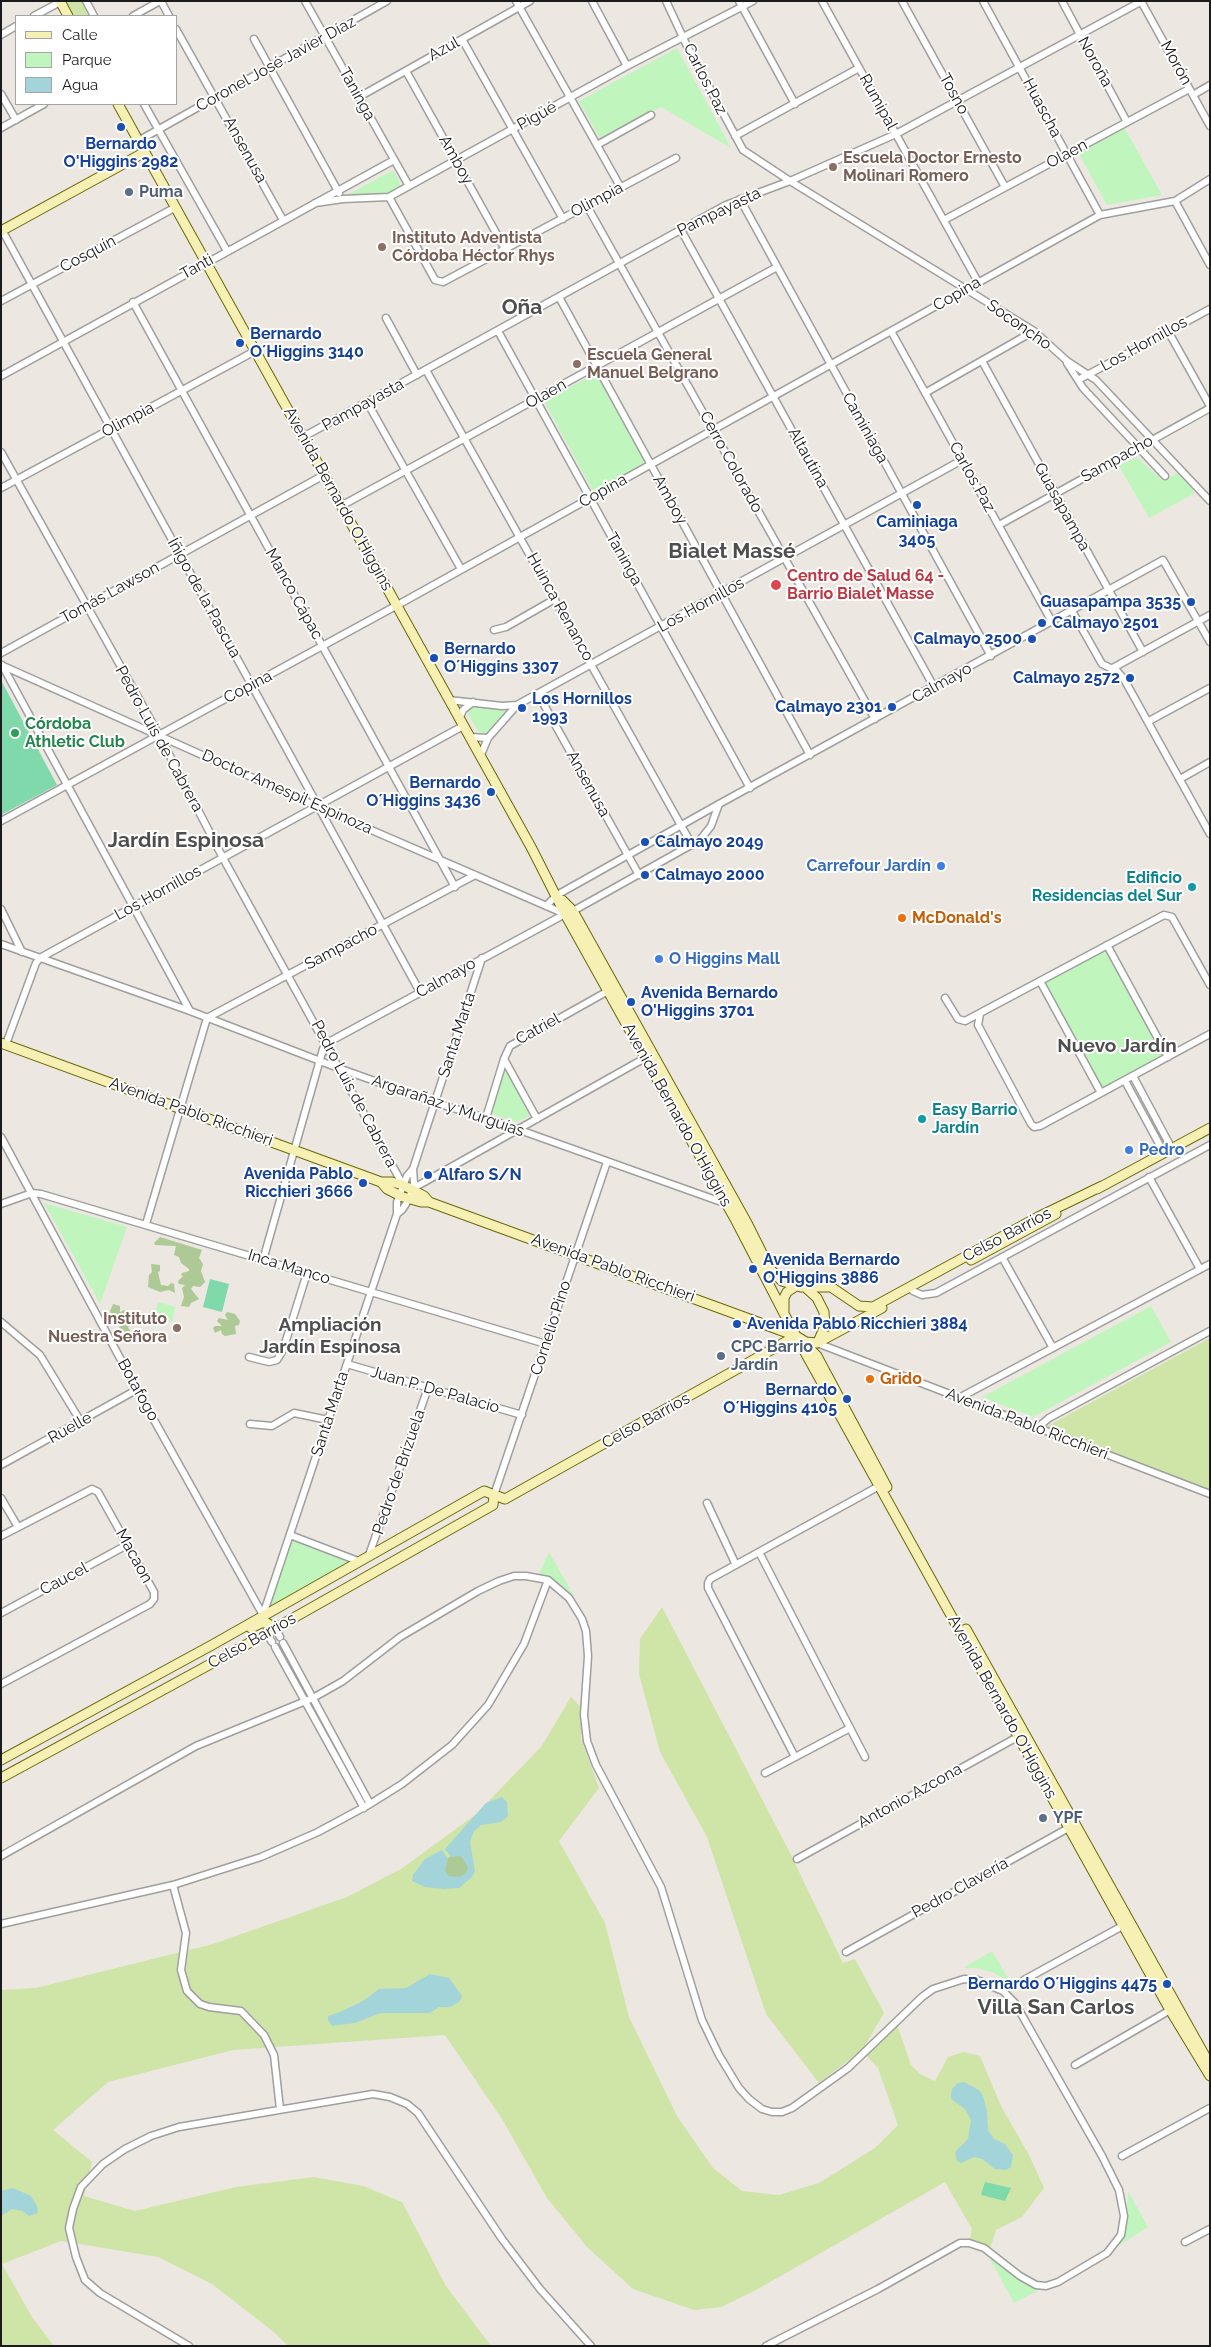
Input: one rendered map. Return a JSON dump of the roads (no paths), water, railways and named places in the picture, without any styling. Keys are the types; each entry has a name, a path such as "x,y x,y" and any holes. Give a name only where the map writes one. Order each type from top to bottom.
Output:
{"main road":[{"path":"60,2 67,15"},
{"name":"Avenida Bernardo O'Higgins","path":"119,105 480,758 753,1234 774,1275 782,1281 801,1286"},
{"path":"2,231 144,152"},
{"name":"Avenida Bernardo O'Higgins","path":"569,912 608,991 736,1220 786,1318 882,1485 1210,2076"},
{"name":"Avenida Pablo Ricchieri","path":"4,1044 380,1182 392,1182 408,1187 424,1196 429,1202"},
{"name":"Celso Barrios","path":"801,1286 834,1288 853,1302 864,1307 872,1307 1038,1217 1102,1186 1210,1128"},
{"name":"Avenida Pablo Ricchieri","path":"380,1182 387,1189 399,1195 429,1202 796,1336"},
{"name":"Celso Barrios","path":"817,1343 1041,1223 1102,1186"},
{"path":"736,1220 746,1232 753,1234"},
{"path":"786,1318 783,1308 787,1292 801,1286 817,1298 824,1312 825,1326 817,1343 806,1342 796,1336"},
{"path":"845,1327 854,1315 853,1302"},
{"name":"Avenida Bernardo O'Higgins","path":"796,1336 817,1356 882,1485"},
{"name":"Celso Barrios","path":"1,1760 212,1645 484,1491 505,1499 796,1336"},
{"name":"Avenida Bernardo O'Higgins","path":"817,1343 817,1356"},
{"name":"Celso Barrios","path":"1,1778 275,1628 493,1504 494,1495"},
{"path":"212,1645 226,1642 261,1623 267,1623 275,1628"},
{"path":"174,1666 170,1676 178,1682"},
{"name":"Avenida Bernardo O'Higgins","path":"1173,2009 1210,2066"}],"street":[{"path":"86,1 93,15"},
{"path":"135,15 161,1 168,15"},
{"name":"Taninga","path":"305,1 409,186"},
{"name":"Coronel José Javier Díaz","path":"138,141 387,1"},
{"name":"Azul","path":"359,97 462,39 518,4 530,1"},
{"path":"592,1 627,66"},
{"name":"Carlos Paz","path":"666,1 735,136 748,154"},
{"name":"Pigüé","path":"314,203 342,199 389,197 627,66 684,37 740,4 753,1"},
{"name":"Rumipal","path":"822,1 978,282"},
{"name":"Tosno","path":"902,1 1005,187"},
{"name":"Huascha","path":"983,1 1100,215"},
{"name":"Noroña","path":"1062,1 1127,122"},
{"name":"Pampayasta","path":"303,437 740,199 790,181 896,134 1141,1"},
{"name":"Morón","path":"1141,1 1210,126"},
{"path":"36,15 60,2"},
{"path":"518,4 621,188"},
{"path":"740,4 795,104"},
{"path":"1,35 15,27"},
{"name":"Ansenusa","path":"178,32 284,220"},
{"path":"254,39 342,199"},
{"path":"462,39 563,219"},
{"path":"735,136 859,68"},
{"name":"Amboy","path":"406,71 505,249"},
{"name":"Olaen","path":"944,220 1127,122 1210,85"},
{"path":"1,94 16,120"},
{"path":"1,128 42,105"},
{"path":"145,105 227,250"},
{"path":"597,145 651,115"},
{"name":"Soconcho","path":"748,154 1034,331 1067,362 1089,374 1210,501"},
{"name":"Olimpia","path":"389,197 435,280 439,283 676,158"},
{"name":"Tanti","path":"1,376 227,250 394,160"},
{"name":"Copina","path":"1,821 397,606 1100,215 1175,201 1210,180"},
{"name":"Caminiaga","path":"740,199 991,656"},
{"path":"1175,201 1210,265"},
{"name":"Cerro Colorado","path":"587,206 875,719"},
{"name":"Cosquín","path":"1,301 176,208"},
{"name":"Altautina","path":"681,230 934,687"},
{"name":"Íñigo de la Pascua","path":"2,231 316,806 420,992"},
{"name":"Olaen","path":"341,506 777,267"},
{"name":"Amboy","path":"558,297 810,755"},
{"name":"Manco Cápac","path":"133,302 455,887"},
{"name":"Los Hornillos","path":"1078,380 1210,309"},
{"path":"386,318 417,375"},
{"name":"Taninga","path":"498,331 750,788"},
{"name":"Carlos Paz","path":"891,331 1052,622"},
{"path":"925,393 1034,331"},
{"path":"1168,331 1210,407"},
{"name":"Olimpia","path":"1,488 255,351"},
{"name":"Guasapampa","path":"982,361 1143,652"},
{"path":"1067,362 1078,380 1165,476"},
{"name":"Huinca Renanco","path":"426,370 692,845"},
{"path":"368,402 461,569"},
{"name":"Sampacho","path":"999,525 1210,407"},
{"name":"Pedro Luis de Cabrera","path":"1,452 86,607 159,734 223,858 408,1187"},
{"name":"Los Hornillos","path":"480,758 488,738 517,706 962,460"},
{"name":"Tomás Lawson","path":"1,653 324,475"},
{"name":"Calmayo","path":"557,895 1163,560 1198,621"},
{"path":"494,630 506,627 555,599"},
{"path":"1072,611 1102,664 1122,674 1210,834"},
{"path":"1111,669 1210,615"},
{"path":"1198,621 1210,642"},
{"path":"1,665 190,1011"},
{"name":"Doctor Amespil Espinoza","path":"1,665 159,734 316,806 546,906 569,912"},
{"path":"1149,721 1210,688"},
{"name":"Ansenusa","path":"538,694 639,875"},
{"path":"449,700 517,706"},
{"name":"Los Hornillos","path":"40,958 388,767 461,722 463,710 473,702"},
{"path":"469,737 488,738"},
{"path":"1180,779 1210,762"},
{"name":"Calmayo","path":"327,1043 692,845 700,840 711,826 719,804"},
{"name":"Sampacho","path":"208,1018 475,875"},
{"path":"546,906 557,895"},
{"path":"1,909 22,952"},
{"path":"945,998 960,1021 965,1021 1164,915 1172,917 1210,985"},
{"name":"Argarañaz y Murguías","path":"1,944 190,1011 341,1069 436,1103 486,1118 727,1204"},
{"path":"1107,945 1168,1057"},
{"path":"4,1044 36,963 40,958"},
{"name":"Santa Marta","path":"397,1214 402,1210 409,1198 408,1187 413,1169 482,958"},
{"path":"1040,982 1102,1093"},
{"name":"Catriel","path":"486,1118 507,1050 515,1041 608,991"},
{"path":"980,1014 978,1025 1034,1127 1040,1126 1210,1034"},
{"path":"146,1224 208,1018"},
{"path":"263,1260 293,1150 320,1060 327,1043"},
{"path":"408,1187 645,1058"},
{"path":"504,1059 536,1119"},
{"path":"1133,1076 1168,1151"},
{"path":"1125,1081 1168,1151"},
{"name":"Botafogo","path":"1,1137 263,1615"},
{"path":"913,1291 922,1295 936,1293 1210,1145"},
{"name":"Cornelio Pino","path":"494,1495 608,1162"},
{"path":"1149,1177 1200,1269"},
{"name":"Santa Marta","path":"263,1615 397,1214 399,1195 408,1187"},
{"path":"1,1204 32,1193"},
{"name":"Inca Manco","path":"32,1193 146,1224 546,1344"},
{"path":"1002,1257 1053,1348"},
{"path":"959,1398 1210,1264"},
{"path":"249,1357 269,1362 277,1360 283,1350 307,1273"},
{"path":"1,1322 40,1355 82,1422"},
{"path":"1037,1428 1049,1418 1210,1331"},
{"name":"Avenida Pablo Ricchieri","path":"817,1343 1210,1494"},
{"name":"Juan P. De Palacio","path":"347,1364 522,1415"},
{"name":"Pedro de Brizuela","path":"369,1555 428,1388"},
{"name":"Ruelle","path":"1,1465 138,1390"},
{"path":"250,1424 272,1426 294,1413 328,1420"},
{"path":"795,1757 708,1588 710,1579 882,1485"},
{"name":"Macaon","path":"1,1536 92,1489 98,1492 154,1592 154,1599 150,1604 1,1684"},
{"path":"1,1498 18,1528"},
{"path":"707,1503 736,1565"},
{"path":"290,1535 358,1561"},
{"name":"Caucel","path":"1,1613 128,1545"},
{"path":"759,1552 865,1757"},
{"path":"1,1856 196,1746 313,1698 343,1681 400,1637 478,1591 514,1576 548,1580 570,1598 582,1619 586,1631 588,1656 584,1715 587,1740 596,1765 661,1887 702,2020 719,2055 739,2088 749,2099 762,2109 772,2112 782,2112 792,2108 848,2068 927,1993 951,1982 964,1979 977,1980 1004,1991 1015,2003 1102,2156 1119,2190 1124,2216 1122,2235 1107,2253 1058,2282 1046,2286 1036,2285 1020,2276 984,2248 969,2243 960,2243 878,2289 766,2346"},
{"path":"1,1924 173,1885 261,1857 311,1835 367,1806 402,1784 452,1745 488,1705 524,1644 548,1580"},
{"path":"275,1628 313,1698 367,1806"},
{"path":"266,1633 367,1806"},
{"path":"765,1773 850,1728"},
{"name":"Antonio Azcona","path":"796,1859 1021,1735"},
{"name":"Pedro Clavería","path":"846,1952 1072,1826"},
{"path":"173,1885 186,1933 181,1970 188,1992 200,2004 241,2012 264,2034 271,2045 274,2055 280,2109"},
{"path":"1024,1980 1126,1924"},
{"path":"1075,2065 1173,2009"},
{"path":"190,2346 90,2285 81,2273 69,2228 82,2187 103,2164 125,2149 152,2136 179,2127 362,2094 390,2097 407,2104 418,2113 502,2239 546,2295 591,2346"},
{"path":"1122,2156 1210,2108"},
{"path":"1185,2242 1210,2229"}],"water":[{"path":"502,1797 507,1802 508,1816 501,1822 481,1825 474,1831 470,1842 475,1871 472,1877 459,1888 444,1889 425,1887 412,1881 413,1875 425,1859 442,1850 448,1859 445,1870 448,1876 459,1877 466,1873 468,1867 461,1856 451,1857 445,1849 486,1803"},
{"path":"430,1974 449,1978 462,1996 459,2002 450,2007 439,2007 430,2013 381,2013 355,2023 332,2026 328,2020 328,2016 363,2001 379,1989 406,1988"},
{"path":"964,2082 979,2090 983,2096 987,2111 988,2130 994,2139 1005,2144 1013,2155 1011,2167 1006,2170 995,2169 982,2159 974,2157 961,2163 957,2161 955,2152 968,2139 971,2120 965,2109 951,2099 951,2094 952,2089 958,2083"},
{"path":"13,2188 31,2196 37,2206 38,2213 29,2216 22,2211 12,2209 1,2216 1,2191"}],"place":[{"name":"Bernardo O'Higgins 2982","path":"121,127"},
{"name":"Escuela Doctor Ernesto Molinari Romero","path":"833,167"},
{"name":"Puma","path":"129,192"},
{"name":"Instituto Adventista Córdoba Héctor Rhys","path":"382,247"},
{"name":"Bernardo O´Higgins 3140","path":"240,343"},
{"name":"Escuela General Manuel Belgrano","path":"577,364"},
{"name":"Caminiaga 3405","path":"917,505"},
{"name":"Centro de Salud 64 - Barrio Bialet Masse","path":"776,585"},
{"name":"Guasapampa 3535","path":"1191,602"},
{"name":"Calmayo 2501","path":"1042,623"},
{"name":"Calmayo 2500","path":"1032,639"},
{"name":"Bernardo O´Higgins 3307","path":"434,658"},
{"name":"Calmayo 2572","path":"1130,678"},
{"name":"Calmayo 2301","path":"892,707"},
{"name":"Los Hornillos 1993","path":"522,708"},
{"name":"Córdoba Athletic Club","path":"15,733"},
{"name":"Bernardo O´Higgins 3436","path":"491,792"},
{"name":"Calmayo 2049","path":"645,842"},
{"name":"Carrefour Jardín","path":"941,866"},
{"name":"Calmayo 2000","path":"645,875"},
{"name":"Edificio Residencias del Sur","path":"1192,887"},
{"name":"McDonald's","path":"902,918"},
{"name":"O Higgins Mall","path":"659,959"},
{"name":"Avenida Bernardo O'Higgins 3701","path":"631,1002"},
{"name":"Easy Barrio Jardín","path":"922,1119"},
{"name":"Pedro","path":"1129,1150"},
{"name":"Alfaro S/N","path":"428,1175"},
{"name":"Avenida Pablo Ricchieri 3666","path":"363,1183"},
{"name":"Avenida Bernardo O'Higgins 3886","path":"753,1269"},
{"name":"Avenida Pablo Ricchieri 3884","path":"737,1324"},
{"name":"Instituto Nuestra Señora","path":"177,1328"},
{"name":"CPC Barrio Jardín","path":"721,1356"},
{"name":"Grido","path":"870,1379"},
{"name":"Bernardo O´Higgins 4105","path":"847,1399"},
{"name":"YPF","path":"1043,1818"},
{"name":"Bernardo O´Higgins 4475","path":"1167,1984"}],"district":[{"name":"Oña","path":"522,308"},
{"name":"Bialet Massé","path":"732,552"},
{"name":"Jardín Espinosa","path":"186,841"},
{"name":"Nuevo Jardín","path":"1117,1046"},
{"name":"Ampliación Jardín Espinosa","path":"330,1336"},
{"name":"Villa San Carlos","path":"1056,2008"}]}
